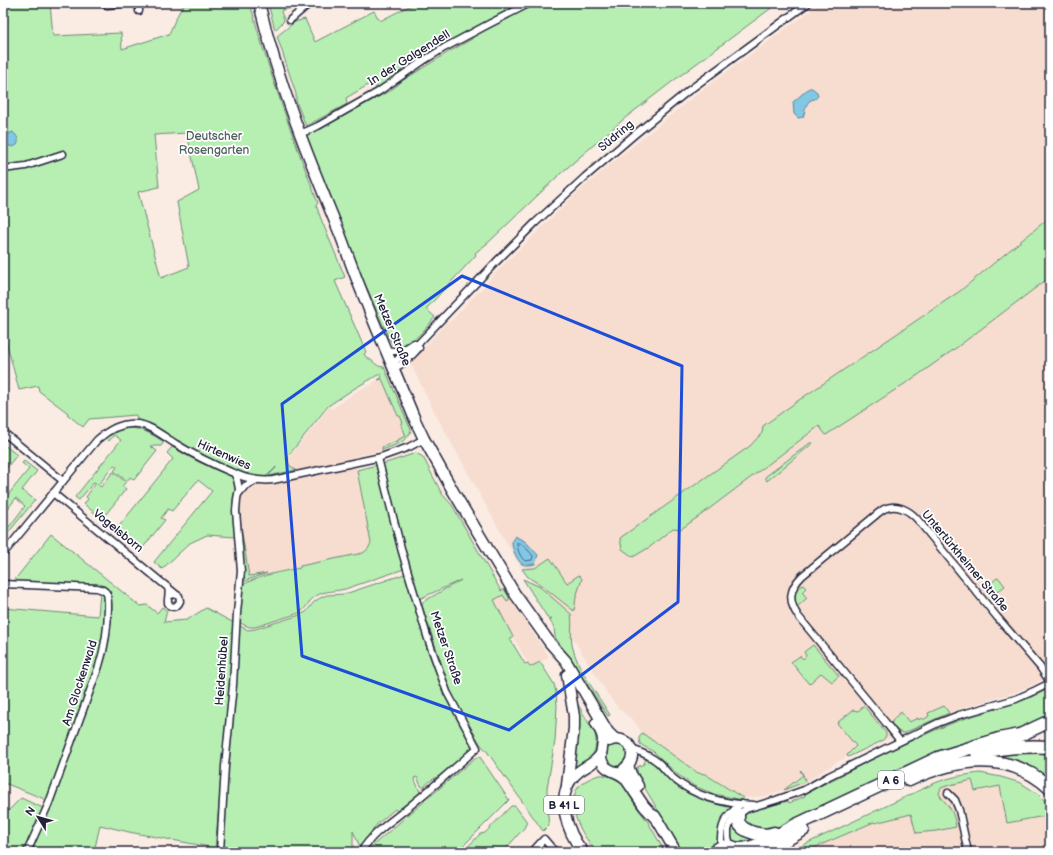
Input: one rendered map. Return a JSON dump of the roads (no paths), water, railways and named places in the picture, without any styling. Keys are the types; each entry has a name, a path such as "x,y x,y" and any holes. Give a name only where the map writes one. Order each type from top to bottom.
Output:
{"highway":[{"name":"A 6","path":"768,852 818,814 932,761 953,753 1020,734 1050,722"},
{"name":"A 6","path":"981,745 1050,741"},
{"name":"A 6","path":"798,828 922,774 940,764 969,755 1001,749 1029,746 1050,747"},
{"name":"A 6","path":"922,774 954,764 989,761 1014,766 1036,777 1050,788"},
{"path":"739,809 738,821 745,829 757,834 770,834 798,828"},
{"path":"736,849 748,848 798,828"},
{"path":"752,852 780,839 798,828"}],"main road":[{"name":"Metzer Straße","path":"259,3 277,66 300,134 363,296 424,439 453,491 515,594 550,643 566,661 608,732 615,739 621,739 626,742 630,745 631,749"},
{"name":"Metzer Straße","path":"550,643 601,732 603,739 601,760 610,769"},
{"path":"567,787 574,728 574,716 568,676"},
{"path":"601,751 607,742 615,739"},
{"path":"610,769 621,770 628,766 632,757 631,749"},
{"name":"B 41 L","path":"583,852 574,840 570,831 565,813 565,796 567,787 575,774 597,760 601,751"},
{"path":"628,766 631,774 676,852"},
{"path":"610,769 626,778 644,806 658,821"},
{"name":"B 41 L","path":"591,852 574,825 570,800 575,786 582,777 592,771 610,769"},
{"path":"717,849 726,845 736,849"}],"street":[{"path":"103,3 107,5 128,3"},
{"path":"139,3 139,11"},
{"path":"290,20 310,3"},
{"name":"In der Galgendell","path":"300,134 329,120 378,92 450,45 530,3"},
{"name":"Südring","path":"455,305 406,361 400,366 393,366 397,359 411,349 496,262 575,185 634,134 808,3"},
{"path":"3,169 26,166 63,154"},
{"name":"Südring","path":"386,350 393,352 398,351 409,347 422,338"},
{"name":"Hirtenwies","path":"3,554 96,440 103,434 118,426 138,424 209,462 250,479 258,480 273,480 378,458 409,447 424,439"},
{"path":"3,432 63,481"},
{"name":"Metzer Straße","path":"361,852 378,832 477,748 447,692 427,636 402,552 378,458"},
{"name":"Heidenhübel","path":"220,852 241,572 236,511 239,493 237,479 234,473"},
{"path":"239,493 245,486 258,480"},
{"name":"Vogelsborn","path":"53,493 177,594"},
{"name":"Untertürkheimer Straße","path":"631,749 654,759 673,779 686,788 712,800 739,809 746,809 804,790 829,776 938,723 959,715 1016,699 1050,683 1040,667 917,519 906,510 891,507 885,508 802,576 795,583 791,602 798,616 900,741"},
{"name":"Am Glockenwald","path":"3,584 97,588 106,592 108,599 106,637 99,666 49,803 27,852"},
{"path":"168,587 168,603 175,606 179,605 180,597 177,594 172,594 169,596"},
{"path":"948,793 955,800 959,810 968,852"},
{"name":"Untertürkheimer Straße","path":"717,849 722,828 728,815 739,809 758,805"},
{"path":"736,849 728,838 728,830 739,809"},
{"path":"532,852 544,839 555,852"}],"water":[{"path":"809,88 812,88 817,92 818,96 809,101 803,117 798,118 794,114 793,102"},
{"path":"13,132 18,138 17,145 13,147 6,145 3,146 3,141 8,137 8,134"},
{"path":"515,536 526,542 538,555 535,564 525,565 519,560 512,544 512,540"}],"park label":[{"name":"Deutscher Rosengarten","path":"214,143"}]}
